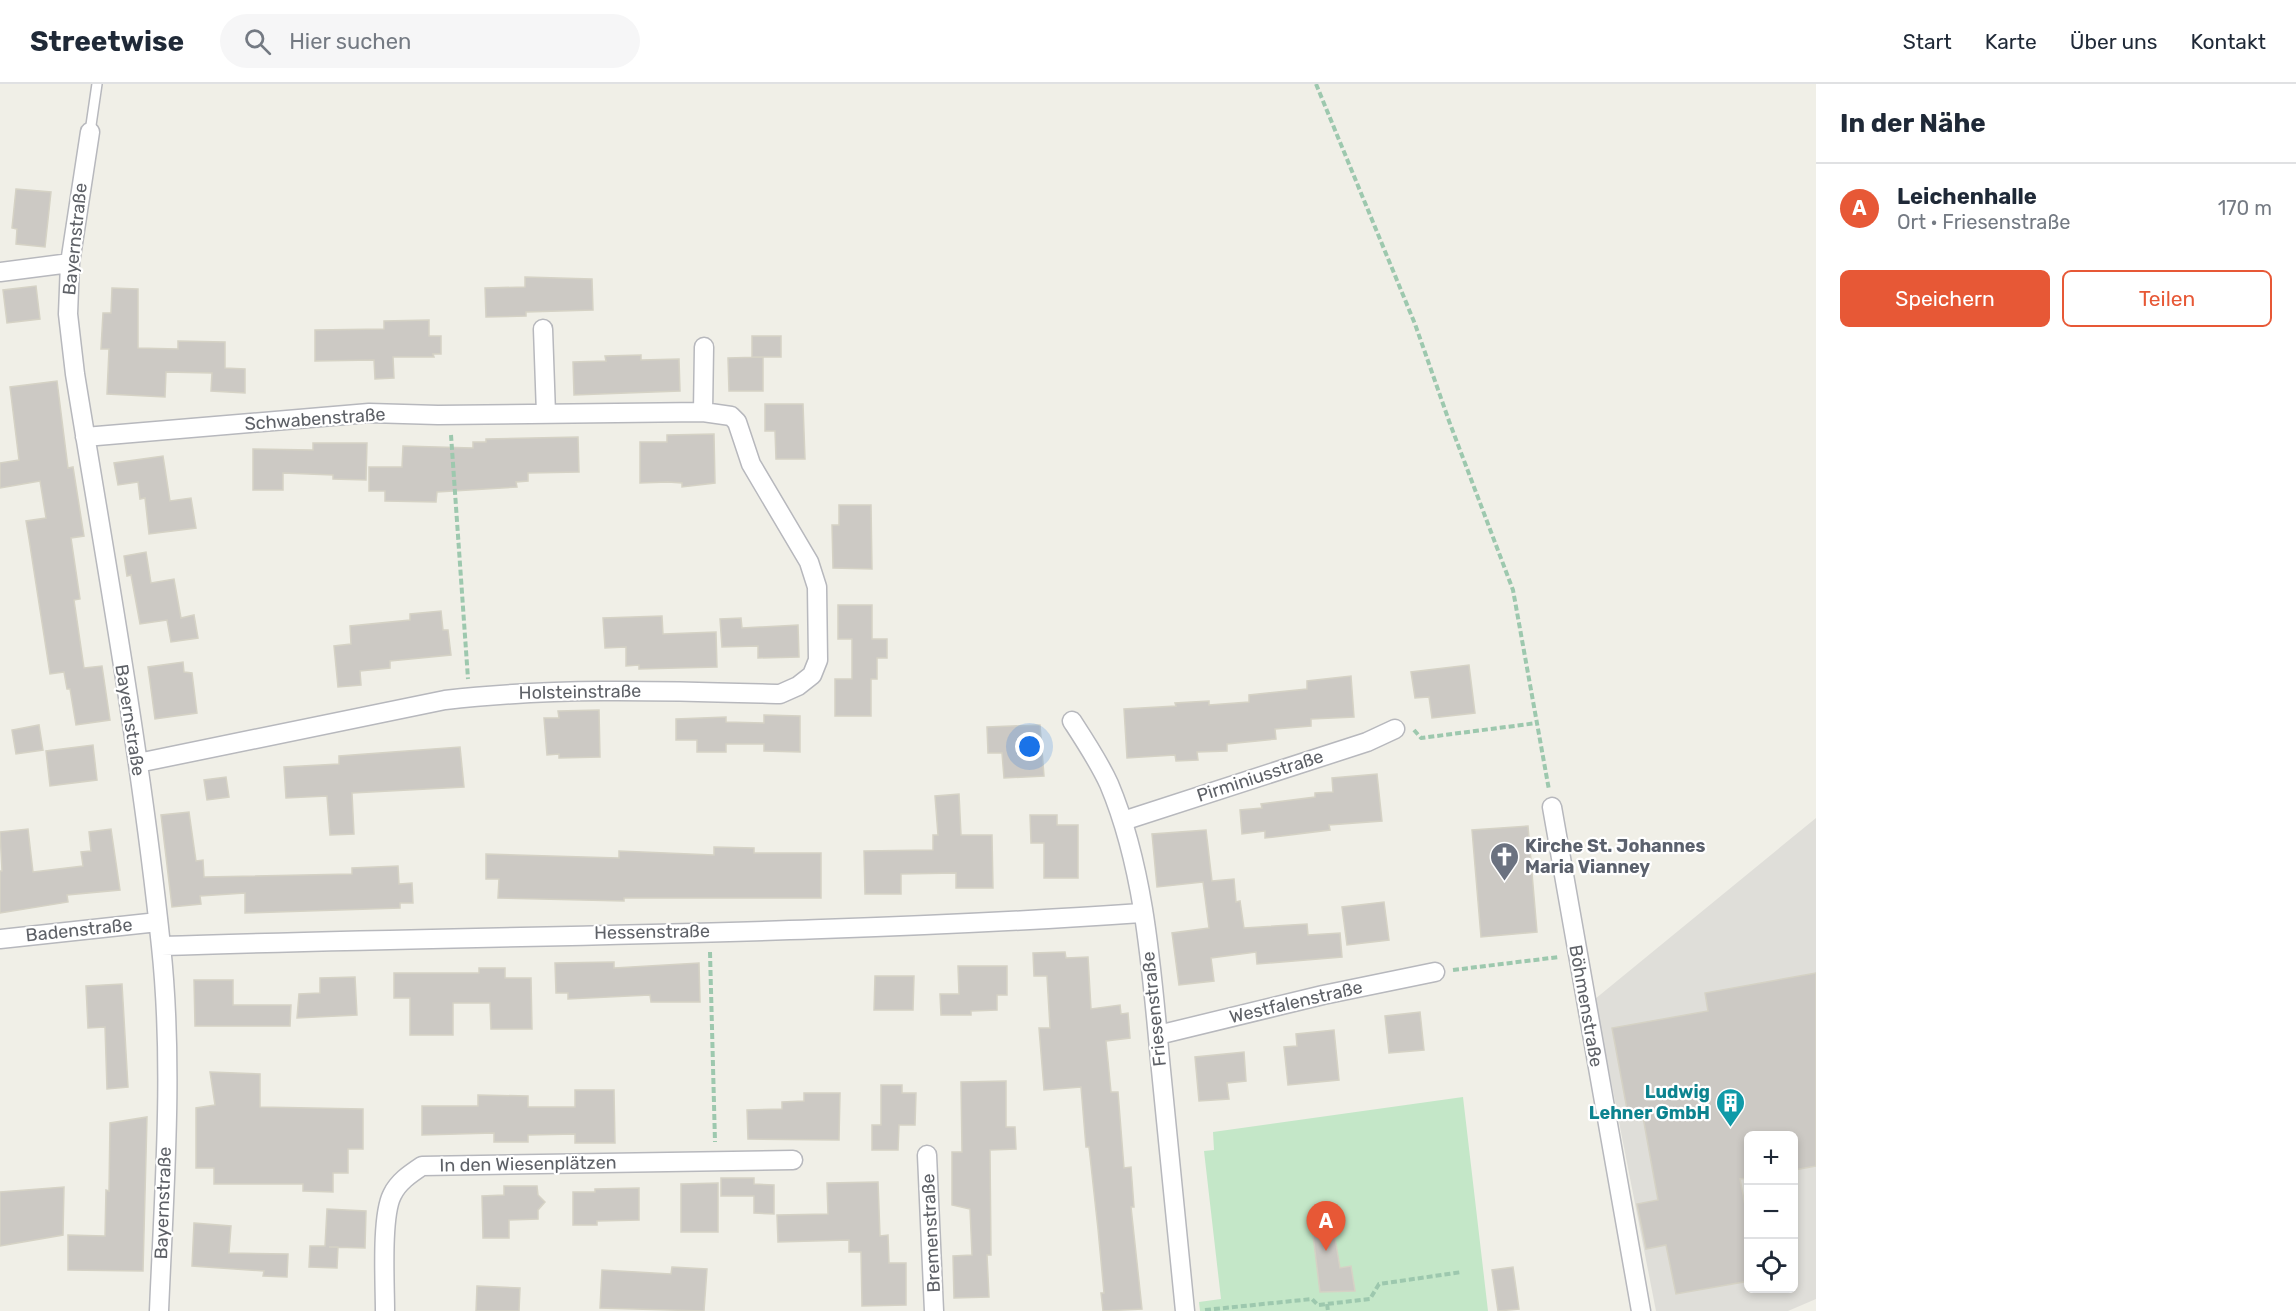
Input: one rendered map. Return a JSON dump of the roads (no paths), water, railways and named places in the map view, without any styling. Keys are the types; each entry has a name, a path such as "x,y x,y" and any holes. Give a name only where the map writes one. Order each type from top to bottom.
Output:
{"street":[{"name":"Bayernstraße","path":"90,132 70,263 68,314 85,437 138,763 161,946 168,1048 159,1311"},
{"path":"0,272 70,263"},
{"path":"543,329 546,414"},
{"path":"703,412 704,347"},
{"name":"Schwabenstraße","path":"85,437 369,413 450,415 703,412 731,416 737,422 751,464 759,480"},
{"name":"Holsteinstraße","path":"138,763 469,698 613,690 780,694 798,686 812,675 818,660 817,587 809,562 759,480"},
{"name":"Friesenstraße","path":"1072,721 1104,774 1123,821 1141,913 1149,956 1158,1035 1185,1311"},
{"name":"Pirminiusstraße","path":"1123,821 1367,742 1395,729"},
{"name":"Böhmenstraße","path":"1552,807 1641,1311"},
{"name":"Hessenstraße","path":"161,946 882,928 1141,913"},
{"name":"Badenstraße","path":"0,939 158,922"},
{"name":"Westfalenstraße","path":"1158,1035 1323,995 1435,972"},
{"name":"Bremenstraße","path":"927,1155 934,1311"},
{"name":"In den Wiesenplätzen","path":"385,1311 387,1215 392,1196 405,1178 422,1166 793,1160"}],"lane":[{"path":"90,132 97,84"}],"place":[{"name":"Kirche St. Johannes Maria Vianney","path":"1504,882"},
{"name":"Ludwig Lehner GmbH","path":"1731,1128"},
{"name":"Leichenhalle","path":"1326,1251"}]}
